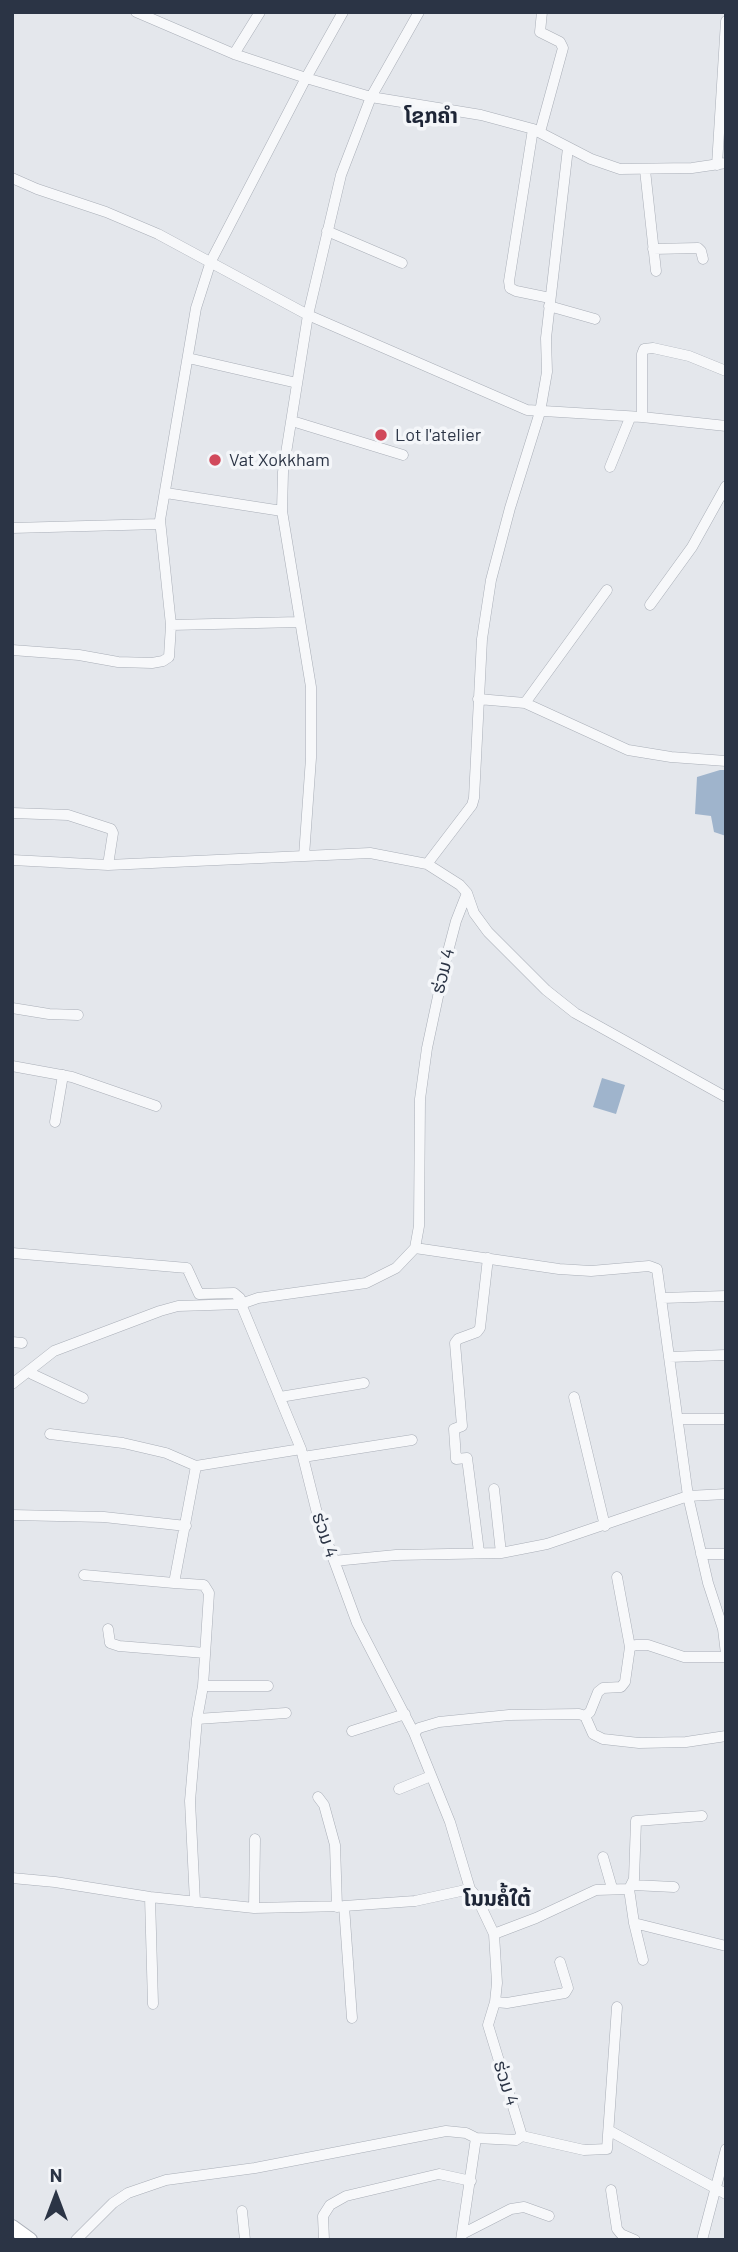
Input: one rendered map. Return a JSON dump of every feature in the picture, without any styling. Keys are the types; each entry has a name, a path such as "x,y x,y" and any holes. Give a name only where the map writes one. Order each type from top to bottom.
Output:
{"main road":[{"path":"12,2227 30,2240"}],"street":[{"path":"136,12 234,54 306,78 371,97 481,115 537,131 591,159 620,169 645,170 692,169 721,164 726,21"},
{"path":"234,54 260,12"},
{"path":"12,650 79,655 118,662 163,661 170,654 171,625 160,524 196,308 211,261 343,12"},
{"path":"304,856 311,771 311,687 282,511 283,472 308,315 341,175 371,97 419,12"},
{"path":"542,12 540,32 560,42 564,48 537,131 509,281 510,288 595,319"},
{"path":"427,864 472,806 482,639 491,580 540,412 547,372 545,338 568,148"},
{"path":"645,170 656,271"},
{"path":"12,178 158,234 308,315 527,410 642,417 726,426"},
{"path":"327,231 402,263"},
{"path":"653,249 698,248 704,259"},
{"path":"642,417 644,349 653,348 689,356 726,371"},
{"path":"188,358 297,383"},
{"path":"611,467 631,418"},
{"path":"292,421 403,455"},
{"path":"650,605 692,547 726,486"},
{"path":"166,493 282,511"},
{"path":"12,528 160,524"},
{"path":"525,703 607,590"},
{"path":"171,625 299,622"},
{"path":"478,699 525,703 628,750 671,757 726,761"},
{"path":"12,813 68,815 111,828 113,832 107,865"},
{"path":"12,860 107,865 370,853 427,864 451,877 467,893 474,913 488,932 531,976 575,1013 726,1097"},
{"name":"ຮ່ວມ 4","path":"415,1248 419,1226 420,1099 427,1048 446,959 467,893"},
{"path":"12,1008 78,1015"},
{"path":"12,1066 63,1075 156,1106"},
{"path":"55,1122 63,1075"},
{"path":"12,1384 54,1351 178,1306 242,1304 258,1298 366,1283 396,1268 415,1248 580,1270 649,1266 657,1269 660,1275 688,1496 701,1554 723,1620 726,1655 684,1657 648,1645 631,1647"},
{"path":"12,1253 187,1268 203,1305"},
{"path":"479,1552 467,1458 456,1459 454,1429 462,1426 455,1343 480,1328 488,1258"},
{"path":"199,1294 234,1293 242,1304"},
{"path":"662,1298 726,1296"},
{"name":"ຮ່ວມ 4","path":"242,1304 302,1453 318,1517 357,1623 414,1733 450,1822 470,1889 494,1934 497,1983 488,2025 522,2136"},
{"path":"669,1357 726,1355"},
{"path":"30,1370 32,1374 83,1398"},
{"path":"280,1397 364,1383"},
{"path":"574,1398 605,1526"},
{"path":"678,1419 726,1419"},
{"path":"50,1434 123,1443 166,1453 196,1466 412,1440"},
{"path":"174,1583 196,1466"},
{"path":"494,1489 500,1553"},
{"path":"334,1560 396,1555 500,1553 547,1545 688,1496 726,1494"},
{"path":"12,1514 104,1517 186,1526"},
{"path":"701,1554 726,1554"},
{"path":"85,1575 207,1587 203,1686 197,1719 190,1801 195,1902"},
{"path":"585,1716 590,1712 598,1692 603,1688 621,1687 625,1682 631,1647 617,1577"},
{"path":"108,1629 110,1643 119,1646 205,1653"},
{"path":"203,1686 268,1686"},
{"path":"197,1719 286,1713"},
{"path":"352,1731 405,1714"},
{"path":"414,1733 429,1725 453,1721 509,1715 579,1714 585,1716 593,1734 603,1739 639,1743 686,1742 726,1736"},
{"path":"399,1789 431,1776"},
{"path":"318,1797 324,1805 335,1845 352,2018"},
{"path":"643,1960 634,1923 631,1887 636,1821 702,1816"},
{"path":"254,1908 255,1839"},
{"path":"603,1857 612,1888"},
{"path":"12,1878 254,1908 341,1907 415,1901 470,1889"},
{"path":"494,1934 596,1890 674,1887"},
{"path":"150,1896 153,2004"},
{"path":"634,1923 726,1947"},
{"path":"495,2002 507,2003 565,1993 568,1988 560,1962"},
{"path":"76,2240 113,2203 128,2193 166,2180 255,2168 446,2132 466,2133 476,2138 516,2140 522,2136 584,2150 607,2149 617,2007"},
{"path":"610,2131 726,2194"},
{"path":"462,2236 476,2138"},
{"path":"702,2240 726,2149"},
{"path":"324,2240 323,2216 330,2204 346,2196 439,2174 471,2181"},
{"path":"611,2190 617,2229 621,2234 635,2240"},
{"path":"462,2236 511,2209 524,2207 549,2216"},
{"path":"242,2211 244,2240"}],"water":[{"path":"726,770 726,836 714,832 711,816 695,814 697,777"},
{"path":"602,1078 625,1085 616,1114 593,1107"}],"place":[{"name":"Lot l'atelier","path":"381,435"},
{"name":"Vat Xokkham","path":"215,460"}],"district":[{"name":"ໂຊກຄຳ","path":"431,116"},
{"name":"ໂນນຄໍ້ໃຕ້","path":"497,1899"}]}
